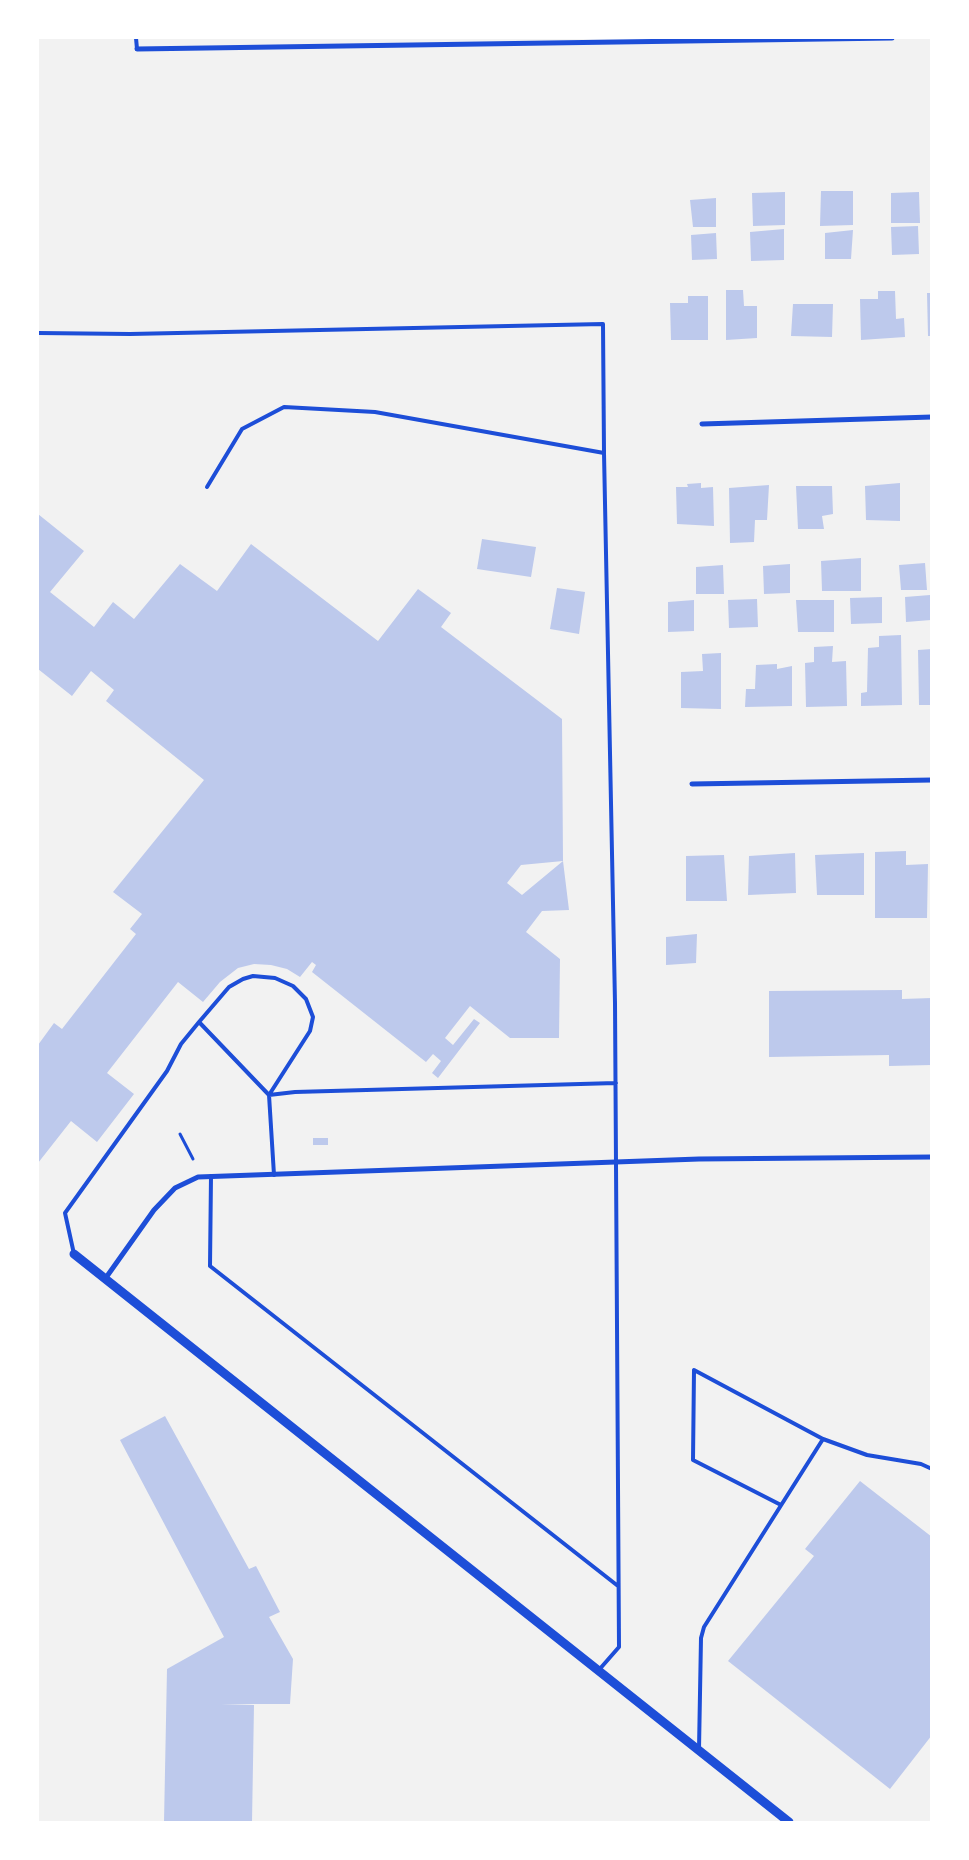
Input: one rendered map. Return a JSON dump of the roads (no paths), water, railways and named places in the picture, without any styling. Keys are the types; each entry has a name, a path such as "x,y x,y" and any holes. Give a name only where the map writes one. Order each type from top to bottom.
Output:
{"street":[{"path":"137,49 892,38"},
{"path":"702,424 932,417"},
{"path":"692,784 932,780"},
{"path":"105,1279 154,1210 175,1188 198,1177 699,1159 932,1157"},
{"path":"74,1254 789,1822"}],"lane":[{"path":"136,38 137,49"},
{"path":"38,333 140,334 603,324 617,1163 619,1647 598,1671"},
{"path":"208,486 242,429 284,407 375,412 604,453"},
{"path":"74,1254 64,1214 167,1072 181,1044 229,987 243,978 264,976 286,982 306,999 313,1017 310,1031 269,1095 274,1175"},
{"path":"199,1022 269,1095"},
{"path":"269,1095 295,1092 616,1084"},
{"path":"211,1176 210,1266 618,1586"},
{"path":"781,1505 693,1460 694,1370 823,1439 868,1455 921,1464 932,1469"},
{"path":"699,1749 701,1638 704,1627 823,1439"}]}
